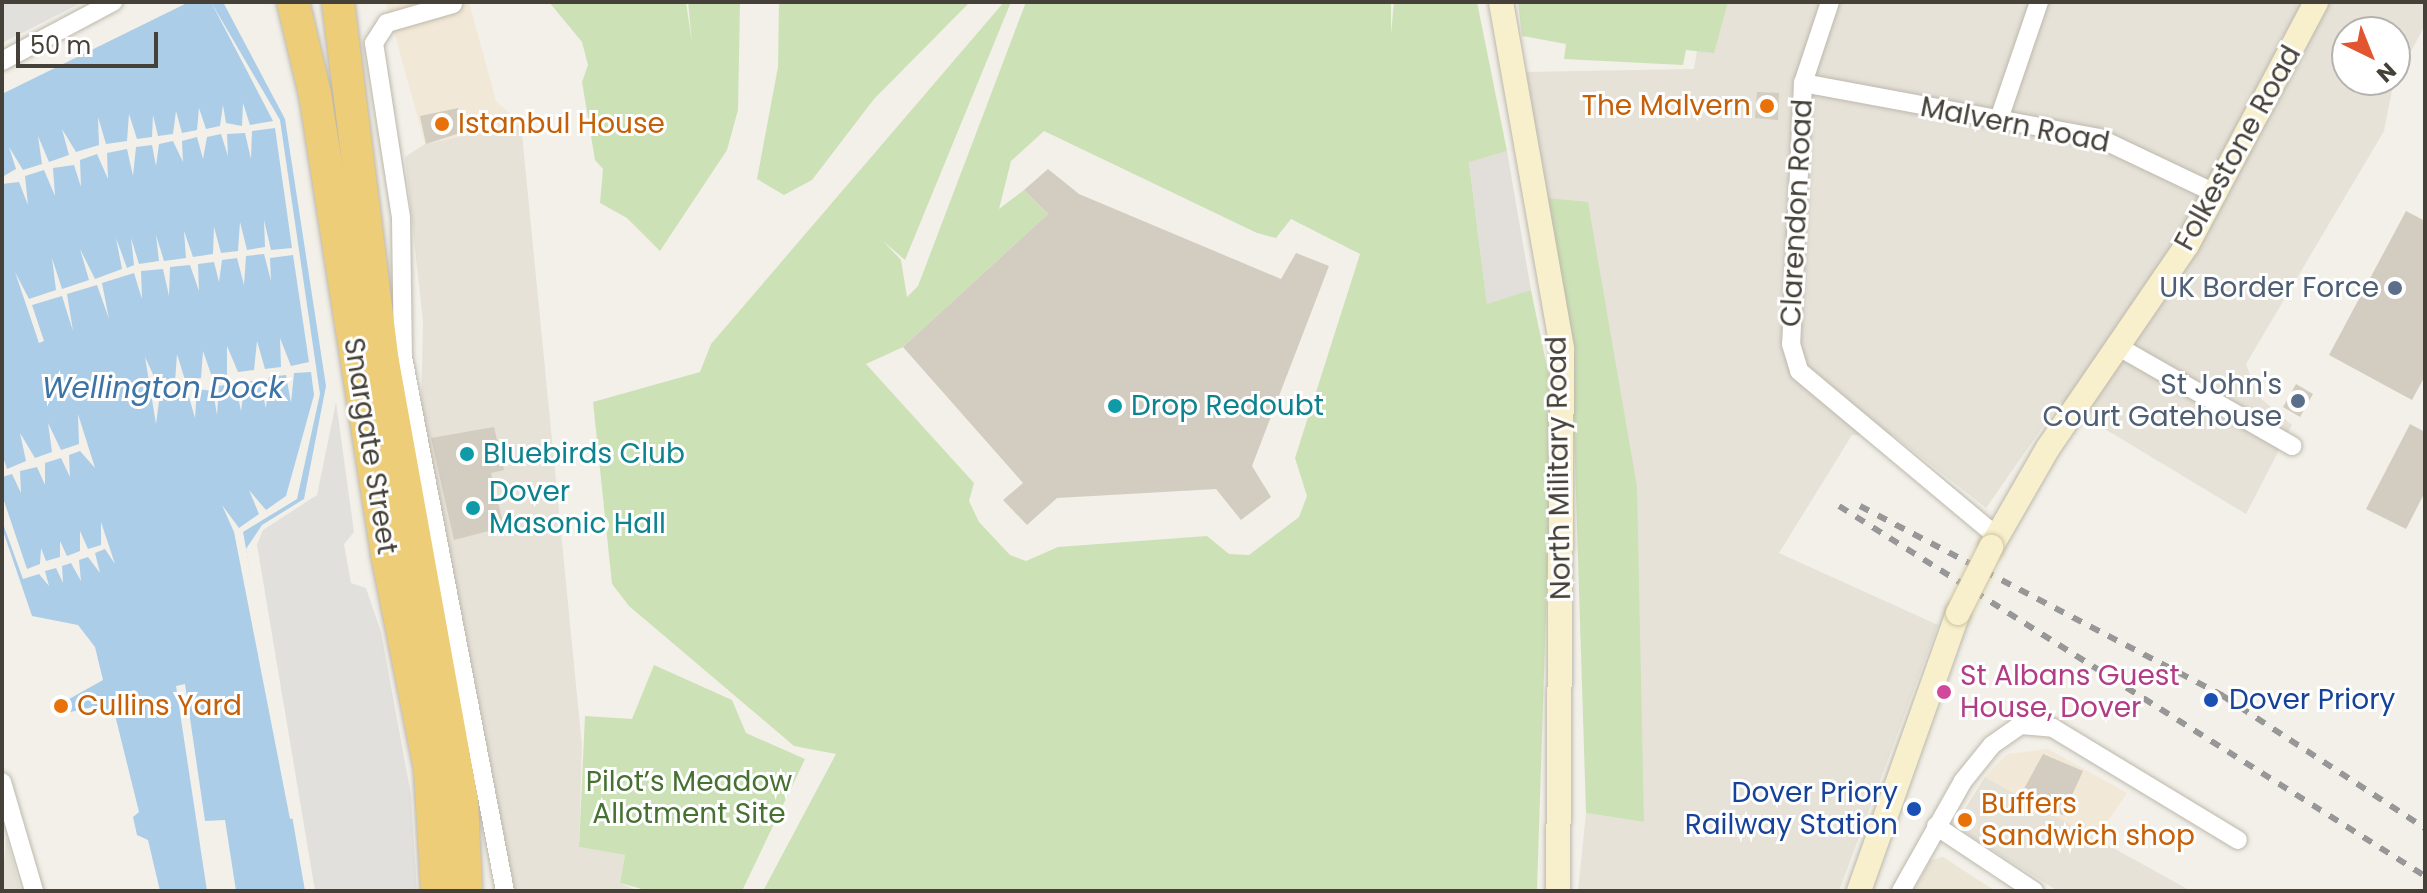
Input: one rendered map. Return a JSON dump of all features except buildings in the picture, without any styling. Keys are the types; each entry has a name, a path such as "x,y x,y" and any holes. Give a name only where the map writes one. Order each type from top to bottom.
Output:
{"highway":[{"name":"Snargate Street","path":"293,2 315,94 387,554 430,770 437,891"},
{"name":"Snargate Street","path":"338,2 347,80 450,719 466,891"}],"main road":[{"name":"North Military Road","path":"1501,2 1562,349 1558,891"},
{"name":"Folkestone Road","path":"1859,891 1958,613 1994,542 2217,194 2316,2"}],"street":[{"path":"2,61 113,2"},
{"name":"Clarendon Road","path":"1830,2 1803,83 1791,344 1799,371 1994,542"},
{"path":"1999,119 2039,2"},
{"name":"Snargate Street","path":"453,4 379,28 374,43 401,218 393,359 505,891"},
{"path":"347,80 384,100"},
{"name":"Malvern Road","path":"1803,83 2099,138 2217,194"},
{"path":"2117,346 2292,446"},
{"path":"1899,889 1936,826 1992,745 2011,730 2035,723 2238,840"},
{"path":"2,782 7,814 34,891"},
{"path":"1936,826 2034,891"}],"shaded area":[{"path":"2,2 83,2 2,43"},
{"path":"386,2 469,2 496,101 521,124 425,144"},
{"path":"1705,2 2425,2 2425,25 2411,51 2411,16 2331,16 2331,96 2391,96 2384,131 2246,364 2258,396 2292,425 2246,514 2060,402 1986,508 1893,435 1852,435 1779,553 1938,625 1839,891 1578,891 1586,813 1644,822 1547,198 1519,72 1694,69"},
{"path":"521,124 582,746 579,847 625,855 620,883 638,891 513,891 421,412 423,322 405,157 425,144"},
{"path":"1507,151 1531,290 1487,305 1469,161"},
{"path":"336,402 354,532 344,544 351,583 366,588 381,632 411,795 417,891 315,891 257,545 263,530 317,495"},
{"path":"2048,749 2127,793 2096,839 1985,777 2007,754"},
{"path":"1985,777 2191,891 2058,891 1954,826"},
{"path":"6,836 21,891 2,891"},
{"path":"1943,857 1995,891 1914,891 1930,860"}],"green space":[{"path":"549,2 686,2 692,43 688,2 740,2 738,110 727,150 660,251 627,218 600,203 603,169 595,160 582,82 588,65 582,42"},
{"path":"779,2 970,2 874,99 812,180 784,195 757,179 778,67"},
{"path":"1004,2 1011,2 905,260 883,241 901,260 907,297 918,286 1026,2 1391,2 1391,34 1394,2 1477,2 1507,151 1469,162 1487,304 1531,290 1553,396 1537,891 763,891 836,754 794,746 629,606 612,584 593,402 700,372 711,344","holes":["1044,131 1257,233 1276,238 1291,219 1360,254 1295,458 1307,496 1299,517 1249,555 1229,554 1207,536 1058,547 1026,561 1010,555 979,522 969,501 974,483 866,364 903,347 1048,214 1024,190 999,209 1011,161"]},
{"path":"1518,2 1728,2 1714,53 1686,50 1683,65 1564,59 1566,44 1522,36"},
{"path":"1547,198 1588,202 1637,487 1644,822 1586,813 1572,368"},
{"name":"Pilot’s Meadow Allotment Site","path":"654,665 732,700 746,733 805,759 742,891 649,891 620,883 625,855 579,847 585,716 632,719"}],"water":[{"name":"Wellington Dock","path":"189,2 223,2 285,119 326,386 304,499 262,525 246,549 305,891 236,891 225,820 205,821 185,684 176,686 207,891 160,891 148,840 137,835 133,817 139,812 115,715 101,705 66,713 62,703 103,680 95,647 78,625 32,616 2,528 2,94"}],"pier":[{"path":"211,2 280,120 320,394 297,499 243,532 295,818 290,819 234,532 222,505 239,528 259,514 249,490 266,510 286,496 314,395 311,372 294,373 291,403 286,375 269,377 266,408 259,380 245,382 241,411 235,383 219,386 217,415 213,391 197,389 195,418 187,390 160,394 156,424 145,357 158,385 175,382 177,354 185,380 201,378 203,351 212,377 227,375 227,346 238,372 254,370 257,341 265,369 281,367 280,338 291,366 309,362 293,255 270,258 271,281 264,254 246,256 244,285 237,258 222,260 219,282 214,262 198,264 199,291 190,265 170,267 169,296 163,269 141,271 142,299 134,273 102,283 109,319 97,285 67,294 73,331 62,296 32,305 44,341 39,343 15,272 29,299 56,290 52,258 62,289 89,280 80,249 95,279 122,269 116,238 127,268 134,265 131,238 139,264 159,261 156,235 164,261 186,258 184,231 193,257 213,254 214,227 221,253 238,251 240,222 247,250 265,247 264,220 271,250 292,248 275,128 252,131 251,159 245,133 227,134 228,156 221,134 207,137 203,159 197,137 182,141 183,162 173,141 159,144 156,166 152,145 136,147 133,176 127,149 107,153 108,179 97,154 80,160 81,187 74,165 53,168 55,196 44,170 25,176 28,205 19,182 2,184 2,177 16,169 9,147 23,170 42,164 38,136 49,162 69,155 62,129 76,152 99,145 98,117 106,144 127,141 129,114 137,139 152,137 153,115 158,136 173,134 176,111 182,133 197,130 199,108 206,129 220,126 223,105 226,123 242,126 243,103 250,125 273,121"},
{"path":"78,414 95,468 80,451 69,455 70,477 61,458 45,463 45,485 37,467 20,471 21,493 12,474 2,477 2,454 7,469 26,461 20,433 35,458 52,452 48,423 61,450 79,444"},
{"path":"2,495 27,569 40,564 41,548 46,561 60,557 60,541 67,556 80,551 80,531 88,549 101,545 101,522 115,564 105,549 95,553 100,573 88,557 79,560 81,581 71,563 62,566 63,583 56,568 45,571 49,586 39,574 23,579 2,521"}],"railway":[{"path":"1839,506 2425,876"},
{"path":"1860,506 2223,696 2425,828"}],"place":[{"name":"The Malvern","path":"1767,106"},
{"name":"Istanbul House","path":"442,124"},
{"name":"UK Border Force","path":"2395,288"},
{"name":"St John's Court Gatehouse","path":"2298,401"},
{"name":"Drop Redoubt","path":"1115,406"},
{"name":"Bluebirds Club","path":"467,454"},
{"name":"Dover Masonic Hall","path":"473,508"},
{"name":"St Albans Guest House, Dover","path":"1944,692"},
{"name":"Dover Priory","path":"2211,700"},
{"name":"Cullins Yard","path":"61,706"},
{"name":"Dover Priory Railway Station","path":"1914,809"},
{"name":"Buffers Sandwich shop","path":"1965,820"}]}
